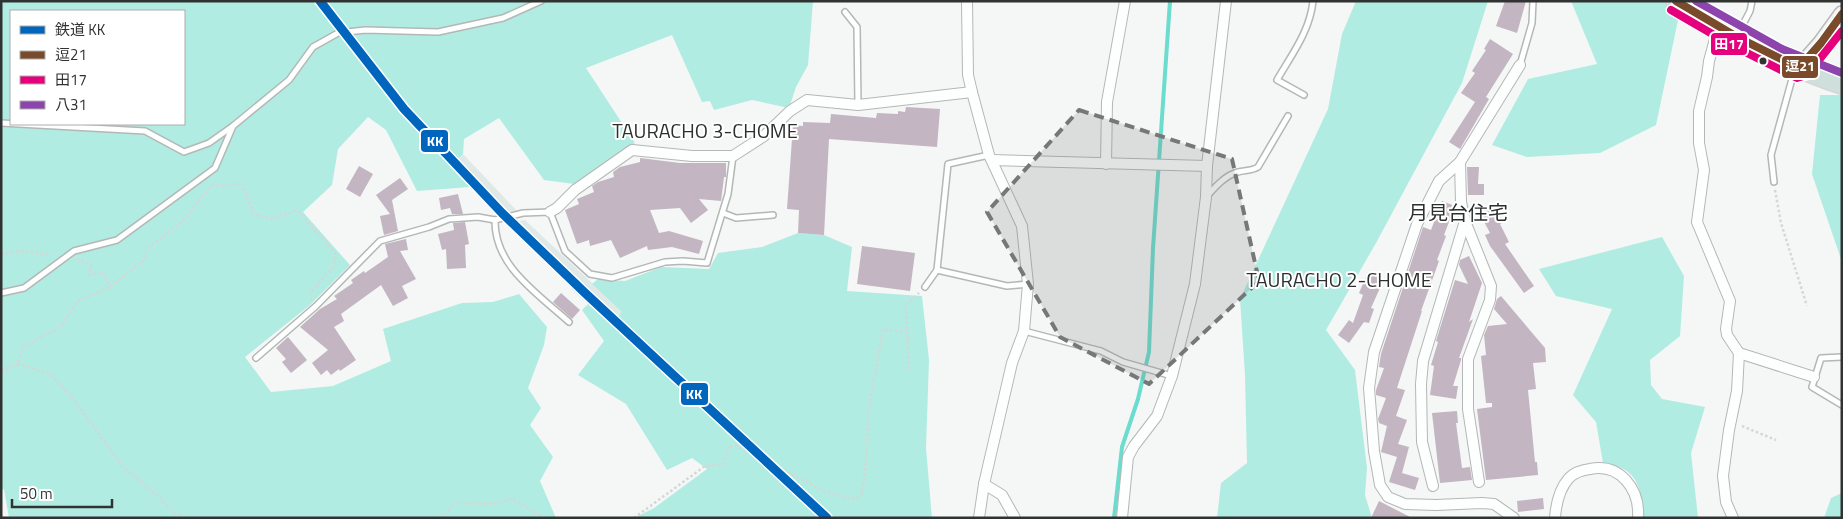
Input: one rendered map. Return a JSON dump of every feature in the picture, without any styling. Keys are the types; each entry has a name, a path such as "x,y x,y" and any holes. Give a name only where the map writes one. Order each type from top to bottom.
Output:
{"highway":[{"path":"1676,1 1729,32 1799,68 1842,84"}],"main road":[{"path":"1799,68 1821,43 1842,14"}],"street":[{"path":"967,1 968,75 991,157 1022,226 1028,284 1024,331 1012,363 984,484 979,518"},
{"path":"1106,164 1107,102 1125,1"},
{"path":"1122,518 1128,458 1134,446 1157,416 1172,376 1195,284 1226,1"},
{"path":"1729,32 1715,39 1699,111 1699,142 1704,170 1697,222 1730,299 1726,330 1739,353 1737,392 1731,421 1723,486 1726,502 1734,518"},
{"path":"1514,518 1494,504 1436,506 1405,504 1388,497 1380,485 1374,451 1369,388 1374,352 1417,224 1440,181 1460,162 1520,65"},
{"path":"550,212 557,208 574,190 632,150 692,156 733,156 764,136 790,111 807,100 858,105 972,92"},
{"path":"991,157 1106,164 1207,166"},
{"path":"1460,162 1461,202 1464,221 1491,286 1490,300 1468,359 1468,409 1479,482"},
{"path":"1433,486 1422,442 1421,384 1423,361 1464,221"},
{"path":"1739,353 1814,377"},
{"path":"1555,518 1556,505 1561,491 1569,478 1578,471 1598,467 1610,469 1626,480 1636,495 1638,518"},
{"path":"984,484 1002,495 1015,518"}],"lane":[{"path":"37,125 145,131 184,152 209,143 233,126 289,80 313,47 338,33 365,30 438,32 503,18 541,1"},
{"path":"1304,95 1277,80 1312,17 1314,1"},
{"path":"1520,65 1532,23 1533,1"},
{"path":"1729,32 1750,11 1752,1"},
{"path":"845,12 857,26 858,105"},
{"path":"1774,182 1771,155 1792,78 1799,68"},
{"path":"1206,197 1224,178 1235,172 1258,167 1288,116"},
{"path":"1,293 24,288 74,251 118,240 215,168 233,126"},
{"path":"256,358 316,306 380,241 429,227 449,219 478,217 495,220 524,213 550,212 564,251 590,274 612,278 665,262 707,263 728,194 733,156"},
{"path":"925,287 937,270 948,164 991,157"},
{"path":"723,213 736,218 773,215"},
{"path":"495,220 496,237 506,261 515,273 569,322"},
{"path":"937,270 1007,286 1028,284"},
{"path":"1024,331 1101,351 1123,362 1172,376"},
{"path":"1842,357 1821,358 1812,387 1842,405"}],"path":[{"path":"1774,182 1781,223 1807,306"},
{"path":"18,364 22,347 59,328 78,301 110,287 142,262 148,248 183,221 210,186 242,184 254,214 272,219 297,210 336,254 333,267 310,293 316,306"},
{"path":"909,369 906,305 925,287"},
{"path":"634,518 705,466 723,464 729,448 736,445 824,491 851,499 861,496 865,474 869,408 883,330 906,332"},
{"path":"1,370 18,364 50,374 72,397 122,466 175,513 185,518"},
{"path":"1731,421 1776,440"},
{"path":"441,518 457,502 486,505 512,498 544,518"}],"highlighted area":[{"path":"1079,110 1232,159 1259,281 1149,384 1060,337 987,212"}],"shaded area":[{"path":"463,154 517,211 496,214 450,167"},
{"path":"525,220 623,312 611,324 580,297 506,224"}],"green space":[{"path":"1,1 813,1 808,65 796,87 789,108 752,100 714,110 710,101 702,102 672,35 586,68 635,143 574,184 544,180 499,118 464,139 463,154 450,167 470,187 417,191 386,130 368,117 338,149 332,185 303,212 350,265 310,305 245,357 271,392 333,386 391,361 383,329 462,303 493,302 519,294 547,327 544,345 528,388 541,408 530,425 553,457 540,481 556,518 9,518 4,489 1,490"},
{"path":"1356,1 1488,1 1462,83 1376,243 1326,330 1355,370 1367,468 1365,495 1372,518 1217,518 1221,483 1247,463 1245,375 1240,299 1328,109 1342,34"},
{"path":"1571,1 1682,1 1656,125 1600,153 1527,157 1492,145 1528,79 1597,64"},
{"path":"1820,95 1842,95 1842,262 1812,174"},
{"path":"798,233 824,235 852,247 847,291 922,296 929,360 926,448 932,518 634,518 654,508 707,469 692,458 667,470 626,404 578,375 604,341 582,310 588,304 611,324 622,312 592,284 598,279 625,281 661,267 709,269 718,253 762,247"},
{"path":"1662,237 1684,276 1680,336 1650,360 1651,385 1662,399 1705,407 1691,453 1698,518 1643,518 1641,497 1635,480 1623,469 1603,463 1596,422 1573,395 1612,309 1556,296 1539,269"},
{"path":"1842,493 1842,518 1824,518 1831,498"}],"building":[{"path":"1505,1 1526,1 1517,33 1496,26"},
{"path":"1490,39 1513,54 1486,97 1489,99 1460,149 1449,142 1475,102 1461,93 1475,73 1472,71 1486,50 1484,49"},
{"path":"906,107 940,109 937,147 829,139 824,235 798,233 799,210 787,209 793,125 803,126 803,122 830,123 831,114 876,118 877,113 898,114 898,111 905,112"},
{"path":"640,158 680,163 726,163 726,177 724,177 721,201 699,199 708,210 691,223 680,208 650,210 659,233 669,231 703,241 699,254 672,247 648,250 647,246 620,258 611,240 590,246 589,240 577,244 565,210 579,204 577,199 594,192 592,186 614,177 613,172 620,167 640,162"},
{"path":"359,166 373,174 360,197 346,189"},
{"path":"1467,167 1479,167 1478,184 1484,184 1484,195 1468,195"},
{"path":"400,178 408,189 392,200 398,231 384,235 380,216 390,214 376,195"},
{"path":"458,194 463,214 452,214 450,208 441,210 439,198"},
{"path":"1442,201 1455,206 1444,235 1446,236 1437,260 1439,261 1397,388 1405,390 1396,416 1407,420 1398,444 1409,447 1402,473 1419,478 1415,490 1389,482 1397,457 1381,452 1387,426 1379,423 1378,419 1386,398 1376,395 1376,390 1384,368 1379,367 1381,354 1423,227 1431,230"},
{"path":"1494,205 1503,222 1500,224 1509,242 1505,244 1534,286 1524,293 1490,246 1485,235 1490,233 1479,212"},
{"path":"465,222 469,244 465,245 466,268 447,269 446,249 442,250 438,234 454,230 453,223"},
{"path":"406,239 408,250 400,251 416,279 402,286 408,298 393,306 381,285 341,314 344,321 334,327 356,360 331,375 327,370 321,375 312,363 328,350 300,327 320,309 337,299 334,296 353,283 351,280 388,257 385,244"},
{"path":"862,246 915,253 910,291 857,284"},
{"path":"1469,256 1482,283 1469,322 1473,319 1459,358 1461,360 1453,386 1458,386 1456,399 1430,395 1434,366 1431,365 1438,342 1436,341 1455,280 1468,284 1459,265 1460,260"},
{"path":"1368,272 1384,279 1371,308 1374,309 1369,323 1364,322 1349,343 1338,335 1349,320 1353,323 1363,295 1359,293"},
{"path":"561,293 580,310 572,319 553,302"},
{"path":"1501,296 1545,348 1546,362 1533,363 1536,389 1528,390 1538,475 1486,480 1477,409 1492,407 1492,403 1486,403 1481,356 1486,355 1484,335 1488,326 1507,324 1494,309 1497,299"},
{"path":"288,337 307,360 291,373 282,362 286,359 276,348"},
{"path":"1457,411 1458,423 1456,423 1462,468 1470,467 1472,480 1440,483 1432,413"},
{"path":"1543,498 1544,509 1518,512 1517,501"},
{"path":"1379,501 1412,518 1371,518"}],"waterway":[{"path":"1114,518 1122,447 1138,399 1149,352 1153,248 1170,1"}],"rail line":[{"name":"KK","path":"320,1 404,109 502,213 827,518"}],"transit line":[{"name":"逗21","path":"1676,1 1737,37 1799,68 1821,43 1842,14"},
{"name":"八31","path":"1696,1 1782,49 1842,73"},
{"name":"田17","path":"1671,10 1733,46 1797,78 1807,75 1842,31"}],"district":[{"name":"TAURACHO 3-CHOME","path":"705,131"},
{"name":"月見台住宅","path":"1458,213"},
{"name":"TAURACHO 2-CHOME","path":"1339,280"}]}
